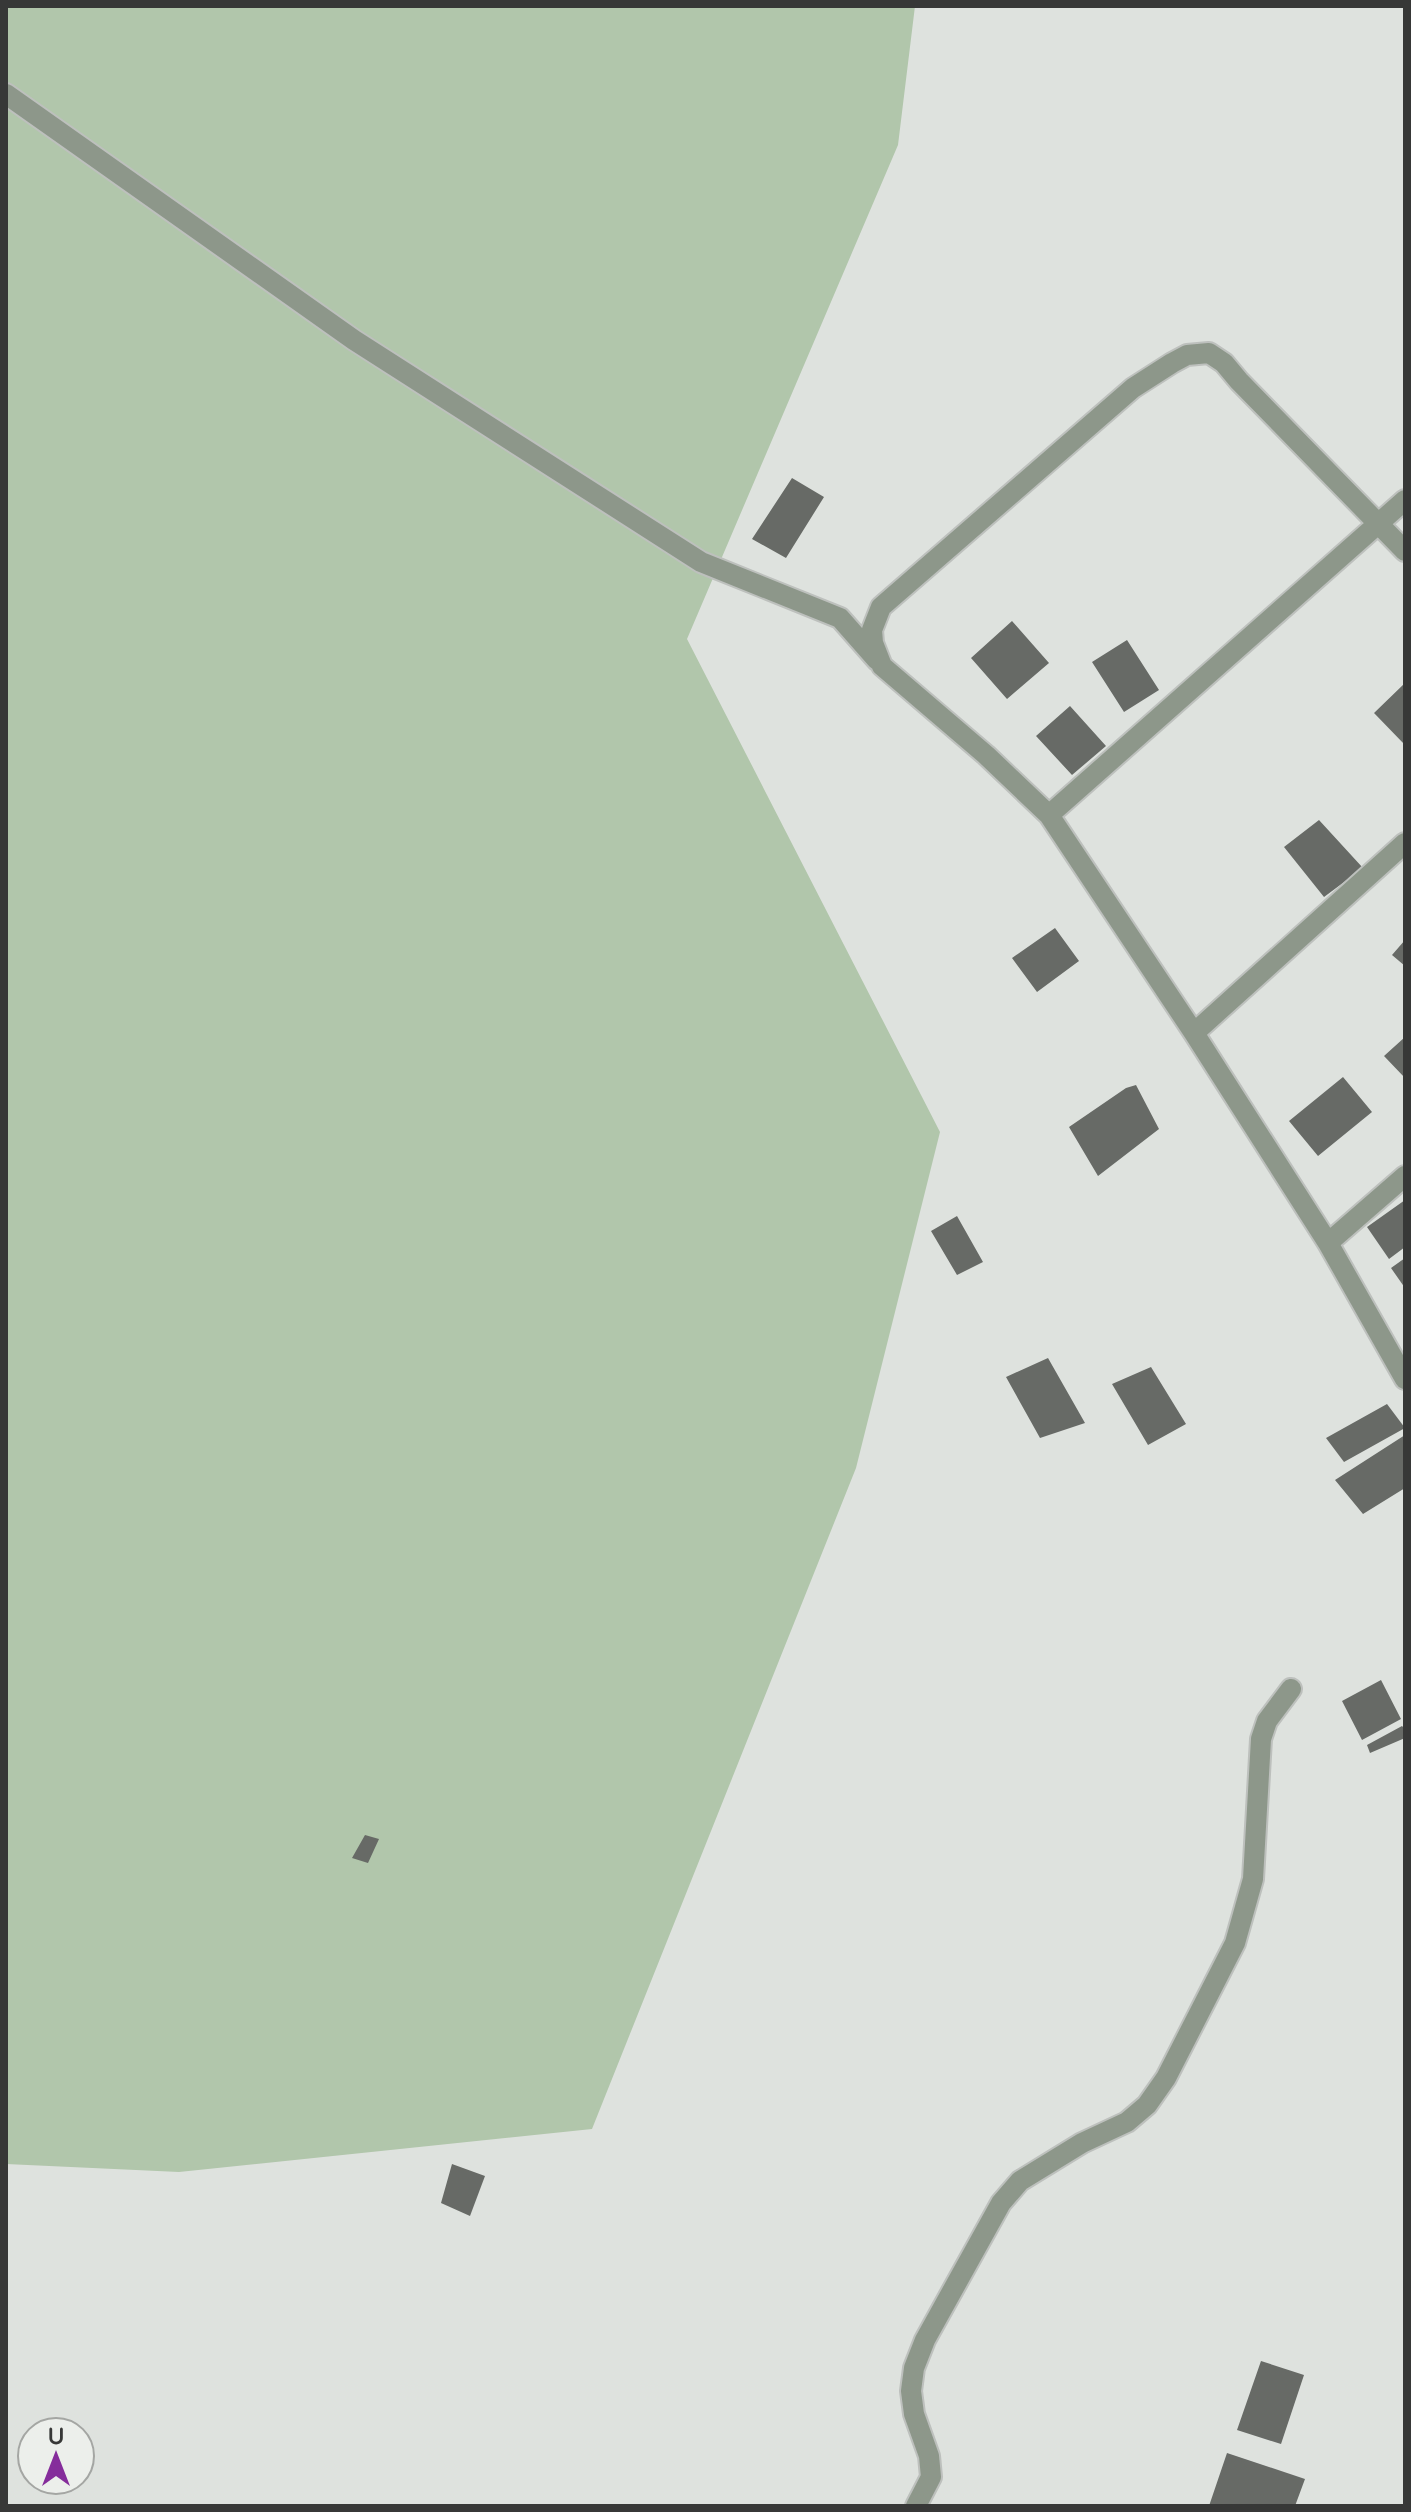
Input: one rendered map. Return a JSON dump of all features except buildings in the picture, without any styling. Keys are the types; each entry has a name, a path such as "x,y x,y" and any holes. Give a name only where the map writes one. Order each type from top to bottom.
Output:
{"street":[{"path":"6,94 354,340 701,562 840,618 882,666 986,755 1049,815 1194,1033 1328,1243 1405,1379"},
{"path":"882,666 873,643 872,630 881,607 1133,388 1187,355 1209,353 1224,363 1405,551"},
{"path":"1049,815 1405,500"},
{"path":"1194,1033 1405,843"},
{"path":"1328,1243 1405,1176"},
{"path":"916,2506 931,2477 929,2456 914,2414 911,2391 914,2368 925,2340 1001,2203 1020,2181 1082,2143 1127,2122 1147,2105 1166,2078 1235,1943 1253,1879 1261,1739 1267,1721 1291,1689"}],"green space":[{"path":"6,6 915,6 898,145 687,639 940,1132 856,1468 592,2129 179,2172 6,2164"}]}
